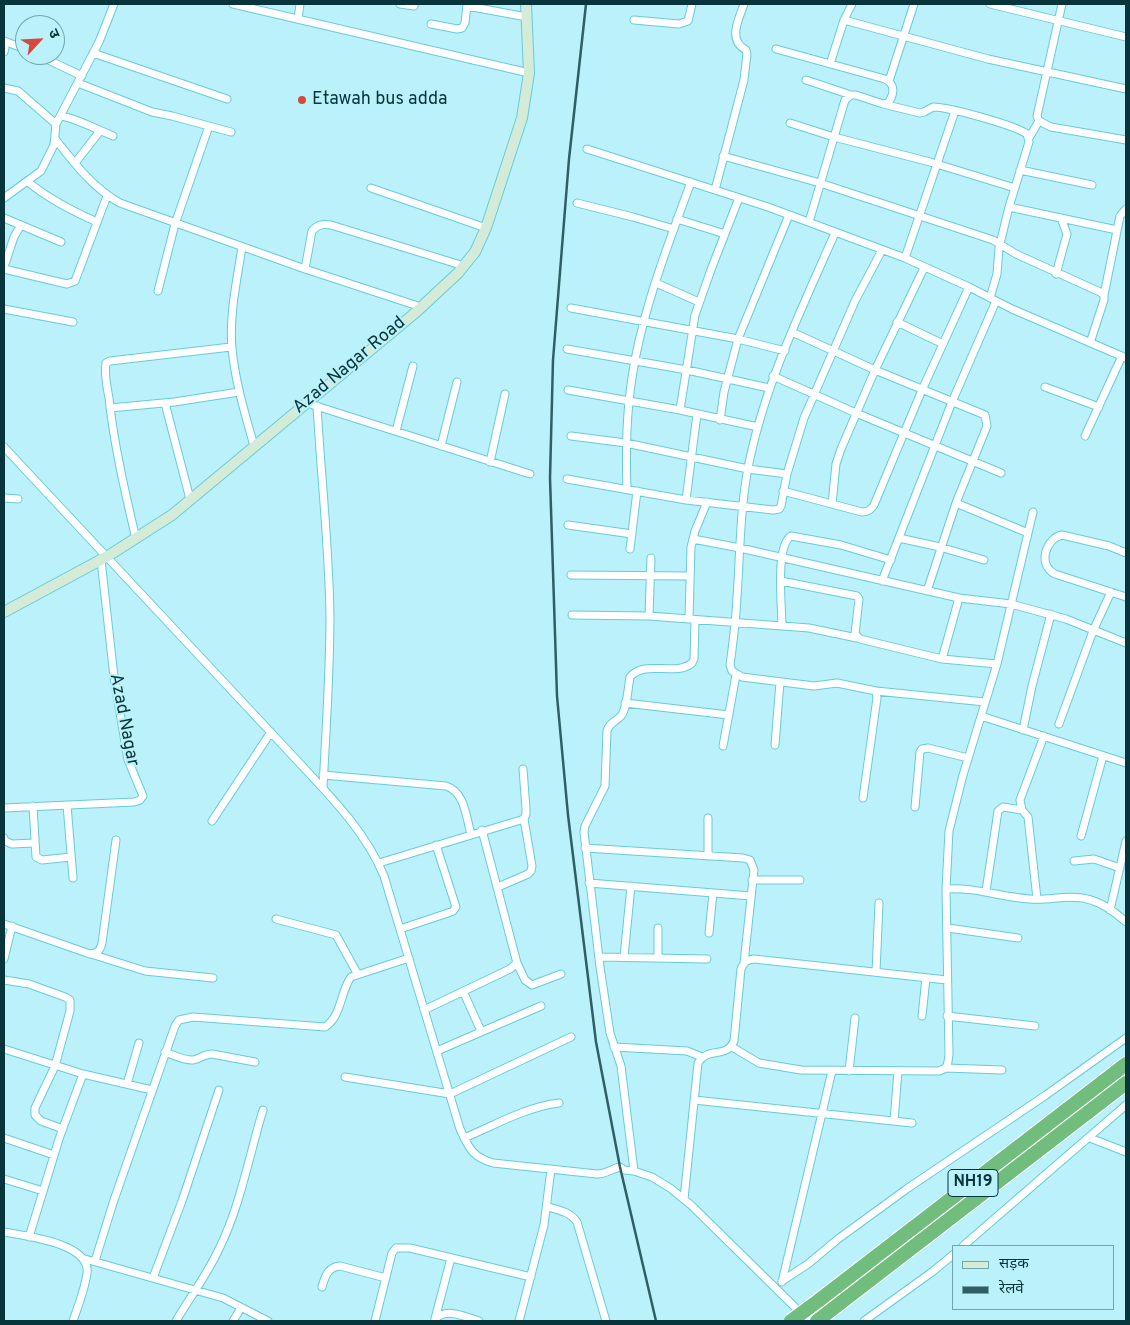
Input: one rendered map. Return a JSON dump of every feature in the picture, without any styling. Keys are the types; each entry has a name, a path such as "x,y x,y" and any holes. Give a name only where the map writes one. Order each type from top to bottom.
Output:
{"highway":[{"name":"NH19","path":"791,1321 1126,1064"},
{"name":"NH19","path":"822,1318 1126,1083"}],"street":[{"path":"4,198 42,171 56,140 56,124 82,76 114,4"},
{"path":"233,4 529,73"},
{"path":"298,19 300,4"},
{"path":"400,4 414,6"},
{"name":"Azad Nagar Road","path":"4,612 104,558 172,514 421,307 458,273 475,252 486,228 522,118 529,73 526,4"},
{"path":"634,20 679,24 688,21 692,4"},
{"path":"715,190 744,80 747,54 746,50 739,46 736,40 736,31 744,4"},
{"path":"830,64 844,20 852,4"},
{"path":"883,104 888,104 890,100 893,88 889,80 914,4"},
{"path":"990,4 1126,37"},
{"path":"1062,4 1037,116 1039,121 1051,127 1126,140"},
{"path":"431,24 462,28 465,23 467,5 527,17"},
{"path":"844,20 988,59 1126,89"},
{"path":"776,50 889,80"},
{"path":"93,53 227,99"},
{"path":"59,65 82,76"},
{"path":"806,80 851,95 920,113 933,107 954,111 1023,131 1029,138"},
{"path":"78,83 152,112 231,132"},
{"path":"4,88 18,91 56,124"},
{"path":"809,222 845,100 851,95"},
{"path":"905,258 954,111"},
{"path":"62,116 79,121 113,136"},
{"path":"882,581 993,299 1000,243 1009,207 1029,138 1039,121"},
{"path":"790,123 1015,188"},
{"path":"158,291 174,224 210,126"},
{"path":"75,163 100,131"},
{"path":"56,140 95,186 107,196 120,203 174,224 421,307"},
{"path":"587,149 789,214 835,234 905,258 1124,357 1085,436"},
{"path":"723,156 820,183 1000,243 1016,254 1056,274 1096,290 1104,296"},
{"path":"1020,170 1092,185"},
{"path":"28,182 48,198 97,222"},
{"path":"627,489 626,443 629,401 635,361 644,322 690,182"},
{"path":"371,188 486,228"},
{"path":"21,225 14,237 4,268 67,284 72,283 75,280 107,196"},
{"path":"680,410 692,331 699,302 739,198"},
{"path":"577,203 674,229"},
{"path":"1009,207 1117,230"},
{"path":"1090,343 1104,300 1120,216 1126,209"},
{"path":"720,420 724,392 738,339 789,214"},
{"path":"4,218 61,242"},
{"path":"1056,274 1067,234 1061,218"},
{"path":"677,219 725,234"},
{"path":"305,269 312,231 316,226 323,224 464,266"},
{"path":"835,234 773,376 758,427 748,469 743,507 735,623 730,665 736,675 780,682 814,686 837,683 876,691 985,702"},
{"path":"242,247 233,310 232,347 240,392 254,446"},
{"path":"567,479 686,500 778,509 781,506 796,442 814,393 855,301 882,250"},
{"path":"832,504 836,464 875,370 924,268"},
{"path":"656,283 699,302"},
{"path":"784,491 862,512 867,512 871,509 969,287"},
{"path":"571,308 738,339 785,351"},
{"path":"4,309 73,322"},
{"path":"897,322 943,344"},
{"path":"792,332 875,370 985,415 987,426 956,503 927,591"},
{"path":"136,539 120,470 110,408 106,363 232,347"},
{"path":"567,349 729,378 769,388"},
{"path":"396,431 413,366"},
{"path":"773,376 856,413 1001,473"},
{"path":"441,446 457,382"},
{"path":"1045,387 1098,407"},
{"path":"568,390 680,410 758,427"},
{"path":"110,408 164,403 240,392"},
{"path":"490,462 505,394"},
{"path":"164,403 190,499"},
{"path":"306,403 530,474"},
{"path":"317,406 321,477 327,533 330,616 323,788"},
{"path":"686,500 697,414"},
{"path":"571,436 626,443 691,455 748,469 787,474"},
{"path":"4,447 104,558 323,788 364,837 379,863 464,1138 473,1154 482,1160 493,1163 597,1174 606,1174 614,1168 620,1167 624,1170 634,1170 662,1181 684,1199 810,1321"},
{"path":"630,549 637,491"},
{"path":"4,498 18,499"},
{"path":"634,1170 622,1066 610,1032 599,957 585,848 585,826 605,786 607,731 611,724 621,716 630,676 633,672 643,670 684,668 692,663 694,659 690,576 691,547 707,502"},
{"path":"956,503 1028,533"},
{"path":"946,1068 948,1062 948,928 946,889 949,831 968,758 997,664 1033,512"},
{"path":"568,525 632,534"},
{"path":"1126,552 1110,546 1062,535 1052,541 1044,559 1046,566 1055,574 1126,597"},
{"path":"782,626 781,558 785,541 791,536 841,545 891,560"},
{"path":"899,538 940,547 984,560"},
{"path":"693,539 959,598 1011,604 1051,614 1126,643"},
{"name":"Azad Nagar","path":"4,808 134,802 140,800 143,796 132,772 114,677 104,558"},
{"path":"649,616 651,558"},
{"path":"570,576 690,576"},
{"path":"781,581 857,596 855,629 857,638"},
{"path":"1059,724 1093,631 1111,592"},
{"path":"942,659 959,598"},
{"path":"1022,730 1051,614"},
{"path":"572,615 649,616 821,630 942,659 997,664"},
{"path":"723,746 736,675"},
{"path":"775,745 780,682"},
{"path":"863,798 877,698 876,691"},
{"path":"625,703 729,715"},
{"path":"981,716 1126,763"},
{"path":"212,821 271,732"},
{"path":"1037,900 1028,817 1022,810 1020,800 1044,736"},
{"path":"915,807 920,752 922,749 928,748 968,758"},
{"path":"1081,836 1103,756"},
{"path":"498,887 528,874 531,870 524,819 526,809 523,769"},
{"path":"324,775 452,788 458,792 471,834"},
{"path":"67,805 73,878"},
{"path":"34,806 36,857 39,860 71,857"},
{"path":"986,891 998,811 1003,808 1022,810"},
{"path":"708,818 708,856"},
{"path":"379,863 482,830 524,819"},
{"path":"482,830 517,963 525,980 532,985 561,974"},
{"path":"4,838 5,841 12,844 35,843"},
{"path":"90,954 97,953 102,943 116,840"},
{"path":"1110,910 1126,841"},
{"path":"400,930 453,911 456,907 436,845"},
{"path":"585,848 750,860 754,870 734,1041 732,1047 727,1050 708,1053 698,1062 684,1199"},
{"path":"1074,861 1094,859 1120,868"},
{"path":"752,880 800,880"},
{"path":"589,883 751,896"},
{"path":"624,957 631,886"},
{"path":"946,889 960,888 986,891 1037,900 1077,897 1093,900 1126,922"},
{"path":"710,933 713,893"},
{"path":"876,972 879,903"},
{"path":"276,919 336,935 357,974"},
{"path":"4,924 144,971 213,978"},
{"path":"4,959 12,926"},
{"path":"658,928 658,958"},
{"path":"948,928 1018,938"},
{"path":"599,957 707,959"},
{"path":"95,1262 104,1228 165,1052 175,1026 180,1020 193,1016 325,1027 335,1019 347,982 351,976 409,958"},
{"path":"744,963 748,959 754,959 947,980"},
{"path":"424,1010 510,969 517,963"},
{"path":"922,1016 926,978"},
{"path":"4,980 29,984 65,996 70,1000 70,1011 56,1066 35,1108 35,1115 41,1121 63,1129"},
{"path":"463,992 481,1031"},
{"path":"437,1051 541,1006"},
{"path":"947,1016 1035,1026"},
{"path":"849,1071 855,1018"},
{"path":"345,1077 450,1094 571,1037"},
{"path":"782,1281 808,1264 838,1239 908,1188 1046,1095 1126,1038"},
{"path":"127,1084 140,1043"},
{"path":"614,1047 687,1051 702,1057"},
{"path":"732,1047 759,1063 767,1065 832,1071 939,1071 946,1068 1002,1070"},
{"path":"4,1049 83,1074 152,1090"},
{"path":"165,1052 192,1060 206,1054 212,1054 254,1062"},
{"path":"780,1292 832,1071"},
{"path":"894,1121 898,1071"},
{"path":"29,1237 54,1155 83,1074"},
{"path":"153,1278 182,1201 219,1090"},
{"path":"694,1100 912,1123"},
{"path":"464,1138 529,1109 559,1103"},
{"path":"964,1245 1126,1105"},
{"path":"176,1321 194,1290 208,1273 228,1229 263,1110"},
{"path":"4,1138 54,1155"},
{"path":"1090,1138 1126,1152"},
{"path":"520,1321 548,1207 551,1169"},
{"path":"4,1179 43,1191"},
{"path":"548,1207 567,1212 577,1222 606,1321"},
{"path":"4,1232 66,1246 84,1259 223,1298 268,1321"},
{"path":"375,1321 392,1253 396,1248 410,1248 531,1277"},
{"path":"864,1321 952,1256"},
{"path":"434,1320 451,1258"},
{"path":"73,1321 88,1271 84,1259"},
{"path":"322,1287 326,1275 335,1266 386,1278"},
{"path":"233,1321 241,1308"},
{"path":"434,1320 445,1313 479,1321"}],"railway":[{"path":"586,4 569,159 553,360 550,478 557,696 568,815 596,1042 620,1167 656,1321"}],"place":[{"name":"Etawah bus adda","path":"302,100"}]}
